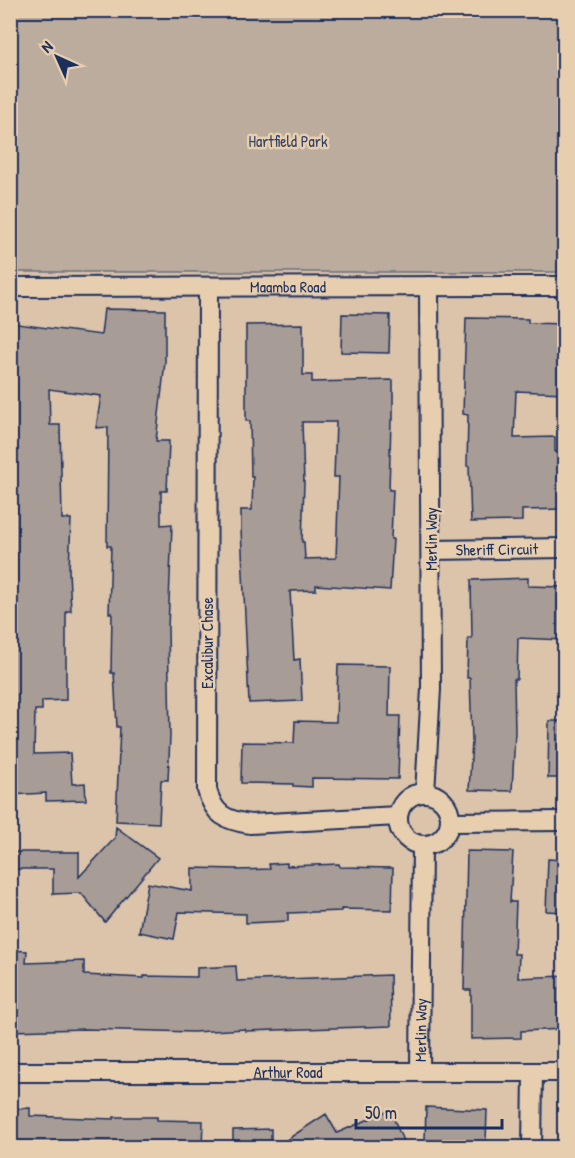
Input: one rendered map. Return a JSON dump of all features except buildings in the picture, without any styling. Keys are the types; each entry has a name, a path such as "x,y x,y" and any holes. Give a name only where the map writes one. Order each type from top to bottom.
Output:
{"street":[{"name":"Merlin Way","path":"425,793 431,689 429,286"},
{"name":"Maamba Road","path":"10,287 564,286"},
{"name":"Excalibur Chase","path":"208,288 207,790 211,804 219,814 234,821 250,824 398,816"},
{"name":"Sheriff Circuit","path":"431,550 564,548"},
{"path":"425,793 435,795 444,802 449,811 450,822 441,839 432,844 422,845 412,843 404,836 399,827 398,816 407,799 416,794 425,793"},
{"path":"450,822 564,821"},
{"name":"Merlin Way","path":"420,1072 422,845"},
{"name":"Arthur Road","path":"10,1072 564,1072"},
{"path":"532,1148 533,1072"}],"green space":[{"name":"Hartfield Park","path":"10,11 564,11 564,272 11,272"}]}
